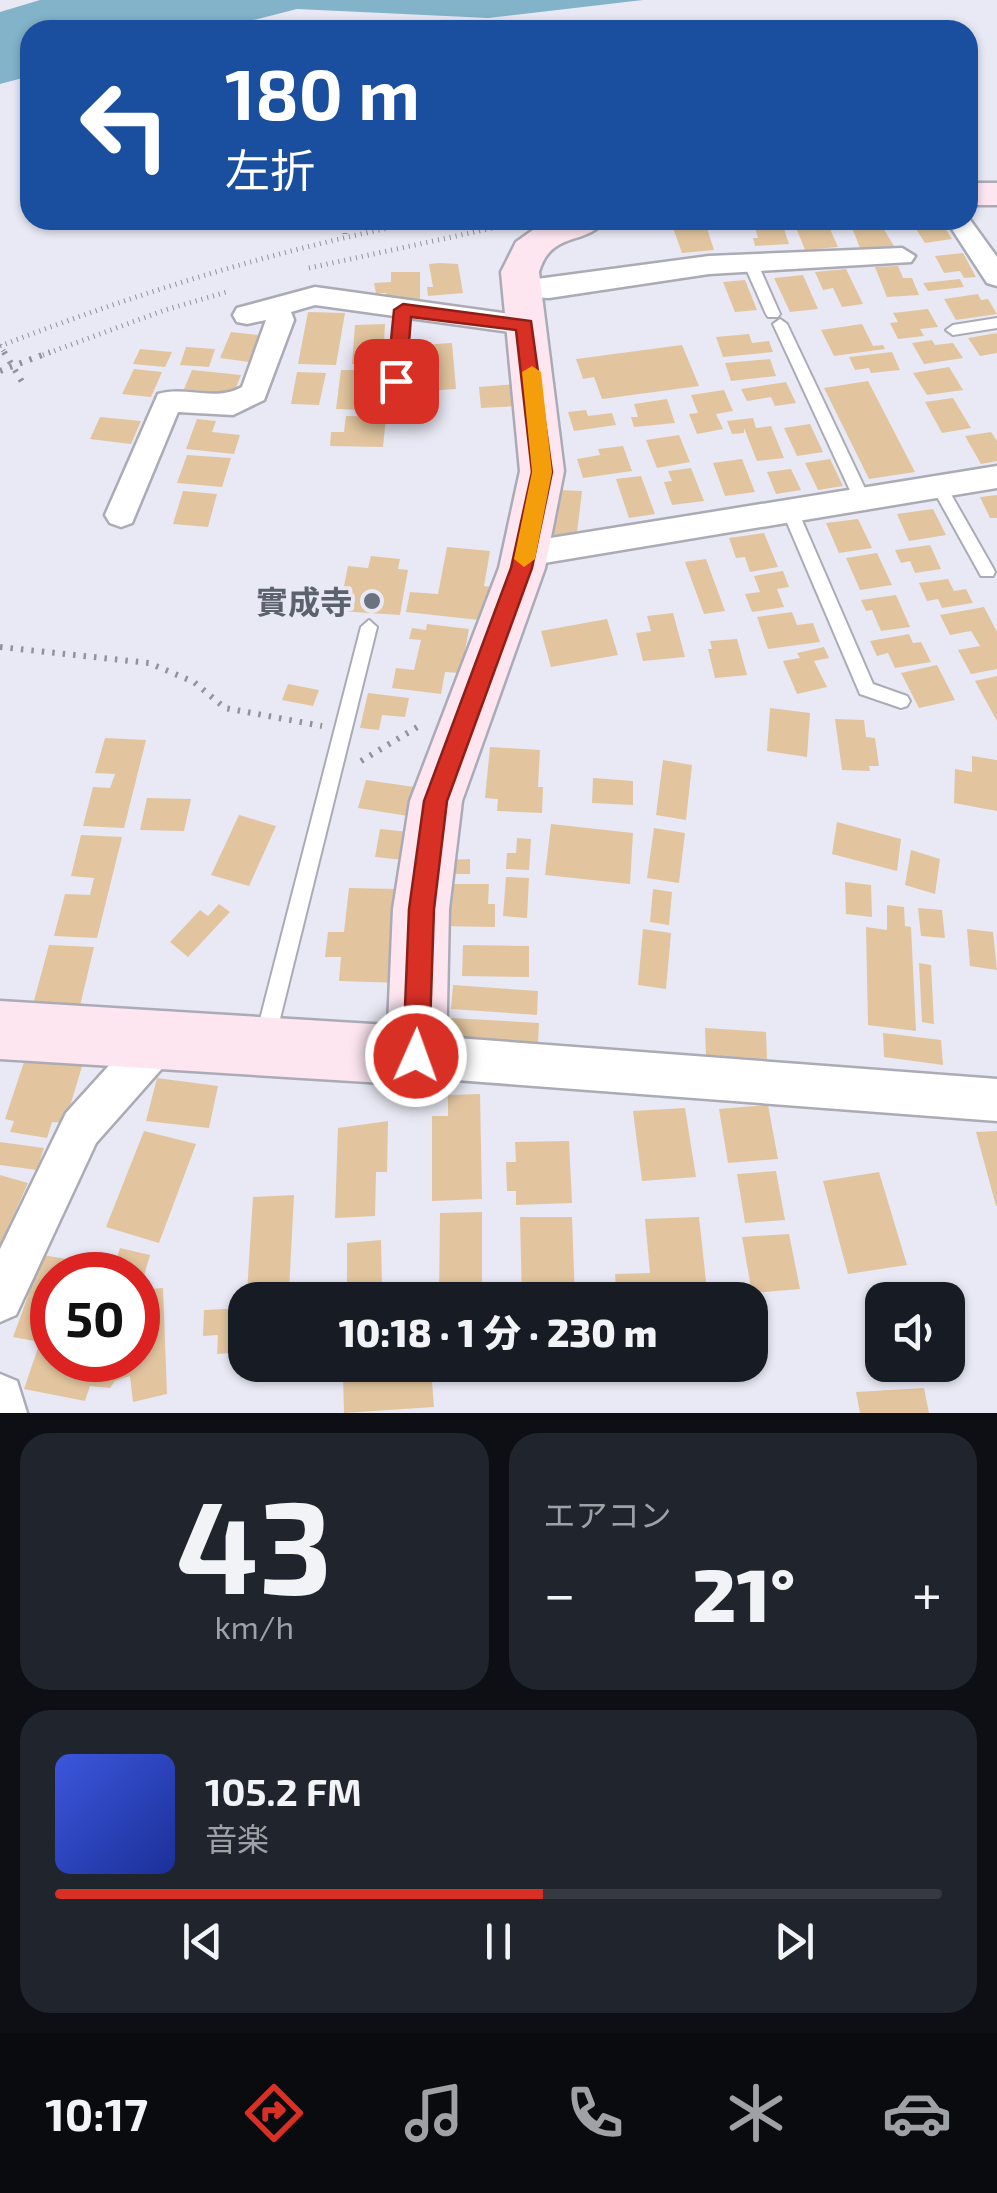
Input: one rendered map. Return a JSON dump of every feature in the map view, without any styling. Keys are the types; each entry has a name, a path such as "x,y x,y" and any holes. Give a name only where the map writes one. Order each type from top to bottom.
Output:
{"main road":[{"path":"0,1030 416,1056 428,834 436,801 526,554 542,472 520,272 530,246 558,230"}],"street":[{"path":"974,230 997,278"},
{"path":"121,515 168,400 233,405 254,393 280,320 261,311 316,296 403,310 524,307 750,262 902,256"},
{"path":"526,554 997,476"},
{"path":"0,1299 81,1128 158,1042"},
{"path":"416,1056 997,1100"},
{"path":"0,1398 3,1413"}],"lane":[{"path":"750,262 862,499"},
{"path":"394,412 403,310"},
{"path":"954,330 997,323"},
{"path":"940,486 987,572"},
{"path":"790,511 866,689 901,701"},
{"path":"262,1048 369,627"}],"path":[{"path":"24,386 0,346 110,304 369,230"},
{"path":"0,647 149,663 194,682 225,708 342,730"},
{"path":"330,780 478,691"}],"water":[{"path":"40,0 643,0 488,18 297,9 254,20 20,20 20,79 0,84 0,12"}],"building":[{"path":"674,230 708,230 714,250 682,253"},
{"path":"756,230 784,230 789,244 755,246 753,238 758,238"},
{"path":"797,230 830,230 838,247 805,250"},
{"path":"853,230 884,230 894,246 860,248"},
{"path":"917,230 946,230 952,239 925,243"},
{"path":"963,253 976,277 964,278 960,271 944,273 935,256"},
{"path":"429,264 458,264 463,293 428,296 427,287 433,287"},
{"path":"898,266 903,278 912,278 919,295 887,297 875,267"},
{"path":"846,269 863,304 842,307 833,288 823,290 815,272"},
{"path":"391,272 420,272 420,301 387,302 386,293 376,293 374,283 391,282"},
{"path":"803,275 818,309 790,312 774,278"},
{"path":"960,279 964,287 928,291 923,283"},
{"path":"745,280 757,310 735,312 723,282"},
{"path":"978,294 981,300 988,299 997,314 956,320 944,299"},
{"path":"928,309 938,327 920,329 924,336 898,339 890,323 898,322 893,313"},
{"path":"308,312 345,313 336,365 298,364"},
{"path":"385,324 383,364 352,364 355,325"},
{"path":"862,324 873,346 883,345 885,349 834,356 821,330"},
{"path":"231,332 259,335 249,362 220,358"},
{"path":"997,333 997,353 980,356 968,338"},
{"path":"749,334 752,343 769,341 773,352 723,357 716,337"},
{"path":"932,340 935,345 953,343 963,358 924,364 912,343"},
{"path":"452,343 456,389 422,391 420,345"},
{"path":"682,345 699,386 602,399 594,377 583,379 576,359"},
{"path":"186,347 215,349 209,367 180,365"},
{"path":"140,349 172,352 165,367 133,364"},
{"path":"892,352 900,370 855,370 849,357"},
{"path":"770,359 776,376 731,381 725,363"},
{"path":"949,367 963,390 927,395 913,373"},
{"path":"134,369 162,372 151,397 122,394"},
{"path":"192,370 241,375 233,395 184,389"},
{"path":"341,370 372,370 367,410 336,409"},
{"path":"297,372 326,373 319,405 291,404"},
{"path":"868,381 915,472 869,479 824,388"},
{"path":"786,382 796,403 775,406 771,397 747,401 741,389"},
{"path":"515,384 518,406 481,408 479,387"},
{"path":"724,390 733,411 716,414 723,429 697,434 689,414 698,413 691,395"},
{"path":"953,398 971,428 942,433 925,402"},
{"path":"667,399 675,423 634,427 631,417 638,417 634,404"},
{"path":"586,410 588,416 612,413 616,425 574,431 568,412"},
{"path":"346,416 386,417 383,447 330,446 331,432 344,432"},
{"path":"100,417 141,421 131,444 90,439"},
{"path":"753,418 756,428 771,426 784,458 757,461 744,428 744,433 732,434 727,421"},
{"path":"197,419 216,421 212,432 240,435 234,454 186,449"},
{"path":"810,424 823,452 797,456 784,428"},
{"path":"991,432 997,441 997,461 981,464 965,436"},
{"path":"679,435 690,462 657,468 646,440"},
{"path":"623,446 632,471 583,478 577,459 600,455 598,449"},
{"path":"187,455 231,458 222,487 177,483"},
{"path":"742,459 755,492 725,496 713,463"},
{"path":"830,459 843,486 818,490 805,463"},
{"path":"691,468 704,501 672,505 664,482 672,481 668,471"},
{"path":"791,469 801,490 776,494 767,472"},
{"path":"641,476 655,514 629,518 616,479"},
{"path":"560,490 582,491 577,533 551,537"},
{"path":"183,491 217,494 208,527 173,524"},
{"path":"997,495 997,518 990,518 980,497"},
{"path":"933,509 946,535 909,541 897,514"},
{"path":"858,519 872,548 839,553 826,523"},
{"path":"764,533 778,567 750,572 745,557 736,558 729,538"},
{"path":"930,545 941,569 915,573 910,561 901,563 895,550"},
{"path":"447,547 490,551 484,586 494,587 488,621 406,612 410,592 438,594"},
{"path":"877,553 892,585 860,590 846,558"},
{"path":"371,556 400,559 398,569 408,570 400,615 339,611 348,566 368,568"},
{"path":"706,559 725,611 704,614 685,562"},
{"path":"783,571 789,587 777,589 784,607 752,612 745,594 760,592 754,576"},
{"path":"948,579 954,591 966,589 973,603 942,608 938,599 927,601 919,583"},
{"path":"896,595 910,627 881,631 872,610 866,611 861,600"},
{"path":"984,607 997,632 997,669 971,674 958,650 980,646 971,631 950,635 940,615"},
{"path":"792,612 797,625 813,623 820,642 768,649 757,617"},
{"path":"673,613 685,657 643,661 636,633 651,631 647,616"},
{"path":"607,619 618,655 551,667 541,631"},
{"path":"427,624 469,629 461,673 445,672 441,694 392,688 396,668 414,670 421,640 409,639 412,628 426,630"},
{"path":"909,634 913,643 921,642 931,662 895,668 888,653 877,656 870,641"},
{"path":"737,639 747,675 715,678 708,649 712,649 710,641"},
{"path":"824,647 829,658 814,661 827,687 797,694 783,661 800,658 797,653"},
{"path":"937,665 955,700 919,708 901,673"},
{"path":"997,676 997,721 975,681"},
{"path":"288,684 319,690 313,706 282,700"},
{"path":"368,693 409,698 405,717 382,715 379,730 360,728"},
{"path":"770,708 810,713 807,757 767,751"},
{"path":"835,719 864,720 866,737 875,738 879,766 869,766 870,771 842,770"},
{"path":"105,738 146,740 124,828 83,826 93,787 110,788 115,774 95,773"},
{"path":"490,747 540,750 538,787 543,787 542,813 497,811 498,799 485,798"},
{"path":"972,756 997,760 997,811 954,803 955,769 972,772"},
{"path":"663,760 692,765 686,820 656,815"},
{"path":"593,778 633,781 633,805 592,803"},
{"path":"366,780 421,788 414,817 358,808"},
{"path":"147,798 191,799 184,831 140,830"},
{"path":"239,815 276,826 249,886 211,875"},
{"path":"837,822 901,839 897,871 832,854"},
{"path":"551,824 633,833 630,884 545,875"},
{"path":"654,828 685,833 679,883 647,878"},
{"path":"380,829 409,832 404,860 375,857"},
{"path":"81,835 122,837 97,938 54,936 65,894 90,895 94,878 71,876"},
{"path":"517,838 531,839 529,870 506,869 507,853 516,853"},
{"path":"911,850 940,859 935,894 905,885"},
{"path":"470,859 470,874 447,874 447,860"},
{"path":"506,877 529,878 527,918 503,916"},
{"path":"845,882 871,885 872,917 846,914"},
{"path":"441,884 489,884 488,904 495,904 495,927 439,926"},
{"path":"349,888 397,889 401,983 339,981 341,957 325,957 328,932 344,932"},
{"path":"653,889 672,892 669,925 650,922"},
{"path":"219,904 230,912 188,957 170,942 200,910 208,916"},
{"path":"887,905 904,907 905,926 911,927 916,1031 868,1025 866,927 887,930"},
{"path":"918,908 942,910 945,938 921,936"},
{"path":"643,929 671,933 666,989 638,985"},
{"path":"967,929 993,932 997,970 970,966"},
{"path":"49,945 94,947 79,1010 32,1008"},
{"path":"463,945 529,946 529,977 462,976"},
{"path":"919,963 931,965 934,1024 922,1022"},
{"path":"453,985 538,991 537,1015 451,1009"},
{"path":"451,1018 539,1023 538,1043 450,1038"},
{"path":"705,1028 766,1032 767,1059 706,1055"},
{"path":"883,1033 941,1040 943,1065 884,1057"},
{"path":"26,1056 83,1063 65,1123 52,1122 47,1138 10,1132 14,1121 5,1119"},
{"path":"157,1078 218,1086 209,1128 146,1121"},
{"path":"480,1094 482,1199 432,1201 432,1116 448,1116 448,1095"},
{"path":"768,1105 778,1159 728,1163 719,1109"},
{"path":"685,1108 696,1177 642,1181 633,1111"},
{"path":"388,1121 387,1172 376,1172 375,1216 335,1218 338,1128"},
{"path":"144,1131 196,1144 159,1243 106,1227"},
{"path":"997,1131 997,1206 996,1206 976,1132"},
{"path":"569,1141 572,1203 516,1205 516,1191 507,1191 506,1162 516,1162 515,1142"},
{"path":"0,1142 44,1148 37,1170 0,1165"},
{"path":"776,1171 785,1220 745,1223 737,1174"},
{"path":"879,1172 907,1265 848,1274 823,1181"},
{"path":"0,1175 28,1183 0,1246"},
{"path":"294,1195 290,1282 248,1282 253,1197"},
{"path":"482,1212 482,1282 439,1282 440,1213"},
{"path":"520,1217 572,1217 574,1282 522,1282"},
{"path":"699,1217 706,1282 616,1282 615,1274 650,1273 645,1219"},
{"path":"789,1234 800,1289 768,1292 768,1282 750,1282 742,1237"},
{"path":"381,1240 382,1282 347,1282 347,1243"},
{"path":"163,1288 167,1394 133,1402 131,1382 160,1382"},
{"path":"30,1291 30,1340 13,1337"},
{"path":"228,1309 228,1353 217,1354 218,1335 203,1336 204,1310"},
{"path":"30,1371 30,1382 114,1382 110,1388 90,1386 85,1401 24,1389"},
{"path":"343,1382 432,1382 434,1407 344,1413"},
{"path":"924,1388 929,1413 860,1413 856,1392"}],"slow traffic":[{"path":"524,559 542,472 532,372"}],"place":[{"name":"實成寺","path":"372,601"}],"route":[{"path":"396,381 403,310 508,326 525,325 542,472 522,568 451,757 428,834 416,1056"}]}
